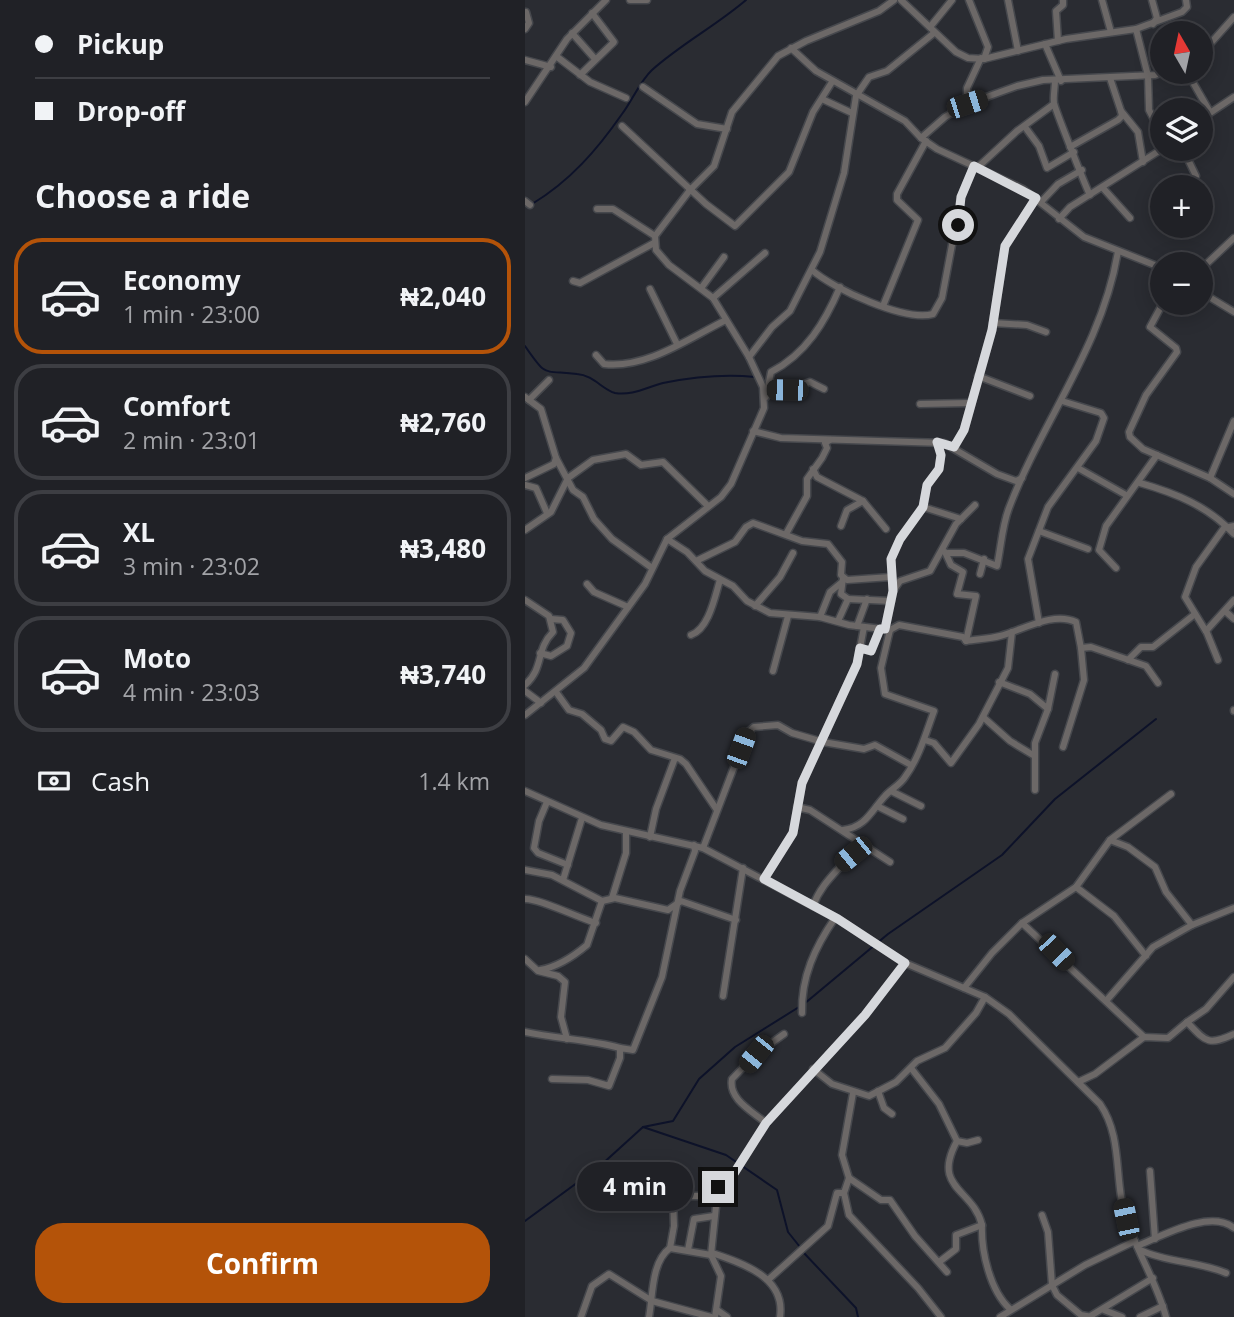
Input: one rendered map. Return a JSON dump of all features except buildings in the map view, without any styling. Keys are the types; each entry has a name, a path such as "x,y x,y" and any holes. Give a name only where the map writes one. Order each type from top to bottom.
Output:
{"street":[{"path":"525,102 572,33 606,0"},
{"path":"630,0 647,0"},
{"path":"573,281 580,283 654,239 689,190 714,166 738,103 773,61 792,48 879,11 894,0"},
{"path":"901,0 955,52 968,58 982,59 1058,41 1150,25"},
{"path":"749,356 772,327 790,311 813,270 844,173 856,96 869,77 887,71 932,30 952,0"},
{"path":"967,104 967,88 988,47 969,0"},
{"path":"1008,0 1019,51"},
{"path":"1058,41 1056,11 1063,5 1063,0"},
{"path":"1102,0 1111,32"},
{"path":"1152,0 1157,18 1155,21"},
{"path":"1160,21 1182,12 1188,7 1186,0"},
{"path":"525,29 529,23 526,12"},
{"path":"580,75 614,42 593,13"},
{"path":"1213,41 1234,17"},
{"path":"1136,29 1146,74 1150,112"},
{"path":"572,33 595,59"},
{"path":"1045,44 1058,80 1054,104 1082,170 1084,187 1090,195"},
{"path":"792,48 803,61 832,82 905,121 937,149 976,166 1039,200 1084,237 1150,263"},
{"path":"556,55 580,75 626,98"},
{"path":"525,60 551,67"},
{"path":"883,306 918,220 897,200 897,194 924,139 945,117 967,104 1017,86 1058,80 1150,74"},
{"path":"1025,127 1039,146 1047,168 1122,116 1110,78"},
{"path":"622,126 689,190 731,225 739,224 755,203 789,172 804,131 832,82"},
{"path":"643,87 697,124 727,129"},
{"path":"1213,110 1234,97"},
{"path":"822,99 852,113"},
{"path":"813,270 823,280 883,306 920,318 933,314 939,308 958,225 959,204 976,166 1054,104"},
{"path":"1121,111 1138,132 1143,162"},
{"path":"1059,219 1070,207 1150,157"},
{"path":"954,447 964,430 969,403 993,323 1005,246 1039,200 1058,184 1082,170"},
{"path":"1103,188 1130,218"},
{"path":"597,209 613,209 654,239 669,265 702,287 713,298 749,356 765,400"},
{"path":"1213,258 1234,238"},
{"path":"893,591 900,581 930,571 939,551 957,551 997,566 1009,509 1022,478 1084,358 1107,300 1118,251"},
{"path":"713,298 765,253"},
{"path":"702,287 724,257"},
{"path":"525,715 584,668 645,584 667,539 721,497 731,484 769,389 771,372 796,357 827,315 840,287"},
{"path":"650,289 677,344"},
{"path":"1213,299 1234,312"},
{"path":"1156,315 1150,327 1176,348 1177,352 1146,395 1129,432 1133,442 1210,478 1234,494"},
{"path":"596,355 604,364 624,365 677,344 726,320"},
{"path":"993,323 1027,325 1046,332"},
{"path":"978,376 1030,396"},
{"path":"549,380 527,399 541,408 556,457 573,490 583,497 594,519 608,535 652,568"},
{"path":"769,389 787,390 810,382 824,388"},
{"path":"1039,623 1028,559 1048,507 1096,442 1103,415 1062,401"},
{"path":"920,404 969,403"},
{"path":"1210,478 1229,445 1234,421"},
{"path":"753,431 781,438 937,442 954,447 997,474 1016,481 1022,478"},
{"path":"786,534 807,496 807,480 827,448 825,443 830,440"},
{"path":"843,830 854,828 868,819 906,776 925,740 934,711 885,694 881,668 893,591 891,559 900,539 923,507 927,485 939,469 941,455 937,442"},
{"path":"525,530 557,504 568,478 593,460 625,454 641,465 663,462 708,506"},
{"path":"1116,568 1099,550 1106,526 1126,495 1140,483 1157,455"},
{"path":"525,478 554,464 556,457"},
{"path":"813,468 817,477 863,501 886,529"},
{"path":"1078,468 1126,495"},
{"path":"1140,483 1188,499 1231,527 1234,534"},
{"path":"525,485 535,488 547,513"},
{"path":"841,526 847,510 863,501"},
{"path":"966,640 976,596 957,594 963,572 951,565 946,552 956,524 963,520 975,505"},
{"path":"923,507 963,520"},
{"path":"697,561 735,542 745,527 753,523 802,541 828,544 842,562 841,594 848,599 891,601"},
{"path":"1218,660 1206,631 1185,597 1196,567 1221,532 1231,527"},
{"path":"1039,531 1088,549"},
{"path":"667,539 697,561 705,571 733,586 755,606 788,616 820,617 885,629 899,625 963,637 966,640 1012,632 1039,623 1064,619 1076,622 1084,680 1063,747"},
{"path":"755,606 776,583 793,553"},
{"path":"980,574 984,559"},
{"path":"820,617 830,592 842,581 891,577"},
{"path":"691,635 698,632 706,619 720,580"},
{"path":"587,584 594,592 628,607"},
{"path":"838,621 848,599"},
{"path":"764,879 793,833 802,783 857,664 860,626 867,599"},
{"path":"525,600 551,619 563,620 571,634 567,646 551,656 540,653"},
{"path":"1206,631 1234,600"},
{"path":"1225,611 1234,620"},
{"path":"1129,660 1141,647 1153,647 1195,614"},
{"path":"773,671 788,616"},
{"path":"525,684 536,675 542,644 553,632 551,619"},
{"path":"860,648 871,651 885,629"},
{"path":"925,740 934,743 951,763 983,717 1008,668 1012,632"},
{"path":"1081,648 1090,647 1146,666 1158,683"},
{"path":"1035,790 1033,755 1048,709 1055,674"},
{"path":"999,682 1030,694 1048,709"},
{"path":"525,691 541,703"},
{"path":"555,692 569,710 582,714 601,730 605,739 611,741 623,727 634,732 651,750 680,759 698,778 717,810"},
{"path":"983,717 1010,741 1033,755"},
{"path":"703,848 747,733 754,727 779,725 792,733 823,742 864,749 875,745 911,765"},
{"path":"650,837 656,809 675,758"},
{"path":"891,790 921,806"},
{"path":"525,791 582,818 626,832 703,848 835,918 905,963 985,998 1009,1014 1078,1082 1108,1116 1115,1137 1124,1210 1137,1246 1153,1278 1166,1317"},
{"path":"964,988 992,953 1022,923 1076,887 1110,840 1171,794"},
{"path":"547,803 539,821 534,848 538,853 568,865"},
{"path":"877,806 903,819"},
{"path":"797,807 810,810 890,862"},
{"path":"563,880 582,818"},
{"path":"611,900 626,853 626,832"},
{"path":"1110,840 1128,847 1155,867 1166,892 1192,925"},
{"path":"813,906 820,888 853,854 859,842"},
{"path":"525,1032 593,1040 633,1050 661,977 669,935 681,901 680,891 695,851 694,845"},
{"path":"723,996 743,868"},
{"path":"525,870 563,880 602,901 615,898 668,910 681,901"},
{"path":"1076,887 1114,916 1146,956"},
{"path":"525,899 535,898 550,907 596,923"},
{"path":"538,971 558,966 567,956 587,945 602,901"},
{"path":"681,901 736,920"},
{"path":"1106,1001 1153,947 1192,925 1234,908"},
{"path":"802,1013 803,988 810,963 817,943 835,918"},
{"path":"1022,923 1144,1037"},
{"path":"525,959 538,971 558,976 566,985 561,1017 567,1039"},
{"path":"715,1315 721,1276 711,1254 718,1187 733,1175 766,1123 865,1015 905,963"},
{"path":"1078,1082 1095,1074 1144,1037 1168,1038 1206,1009 1234,977"},
{"path":"813,1069 832,1084 869,1096 896,1082 925,1056 944,1048 977,1013 985,998"},
{"path":"1009,1014 1017,1007"},
{"path":"1187,1022 1204,1040 1215,1043 1234,1034"},
{"path":"766,1123 737,1099 732,1091 731,1079 756,1054 784,1034"},
{"path":"552,1079 588,1080 610,1086 620,1058 619,1048"},
{"path":"911,1068 939,1104 957,1141"},
{"path":"878,1091 884,1108 892,1114"},
{"path":"853,1093 842,1155 849,1178 844,1193 849,1215 918,1288 941,1317"},
{"path":"957,1141 978,1140"},
{"path":"957,1141 948,1157 950,1181 978,1211 994,1291 1010,1309"},
{"path":"1150,1171 1155,1239"},
{"path":"849,1178 881,1200 890,1200 915,1236 947,1272"},
{"path":"768,1280 828,1226 837,1194 844,1193"},
{"path":"649,1317 658,1266 670,1248 674,1226 673,1196 716,1196"},
{"path":"1042,1215 1048,1232 1052,1284 1058,1295 1078,1316 1092,1316 1104,1310 1153,1278"},
{"path":"688,1250 694,1219 714,1216"},
{"path":"1000,1317 1052,1284 1155,1239 1208,1220 1227,1222 1234,1228"},
{"path":"939,1262 956,1249 956,1235 982,1225"},
{"path":"1137,1246 1157,1258 1204,1264 1226,1273"},
{"path":"670,1248 711,1254 753,1268 768,1280 777,1294 780,1317"},
{"path":"581,1317 591,1286 609,1274 652,1301 727,1317"},
{"path":"1140,1317 1163,1306"},
{"path":"1104,1310 1122,1317"}],"waterway":[{"path":"532,204 571,175 593,152 652,70 746,0"},
{"path":"525,346 542,368 551,372 583,375 606,389 621,394 663,383 697,378 755,377"},
{"path":"804,1004 888,934 1002,855 1055,799 1156,719"},
{"path":"525,1221 600,1166 643,1127 673,1121 699,1079 735,1047 799,1007"},
{"path":"643,1127 726,1155 777,1190 788,1232 800,1247"},
{"path":"803,1252 856,1308 858,1317"}],"route":[{"path":"718,1187 733,1175 766,1123 806,1076 825,1060 865,1015 905,963 838,919 764,879 793,833 802,783 857,664 860,648 871,651 880,629 885,629 893,591 891,559 900,539 923,507 927,485 939,469 941,455 937,442 954,447 961,439 969,403 992,330 1005,246 1036,198 1013,183 974,166 959,204 958,225"}]}
